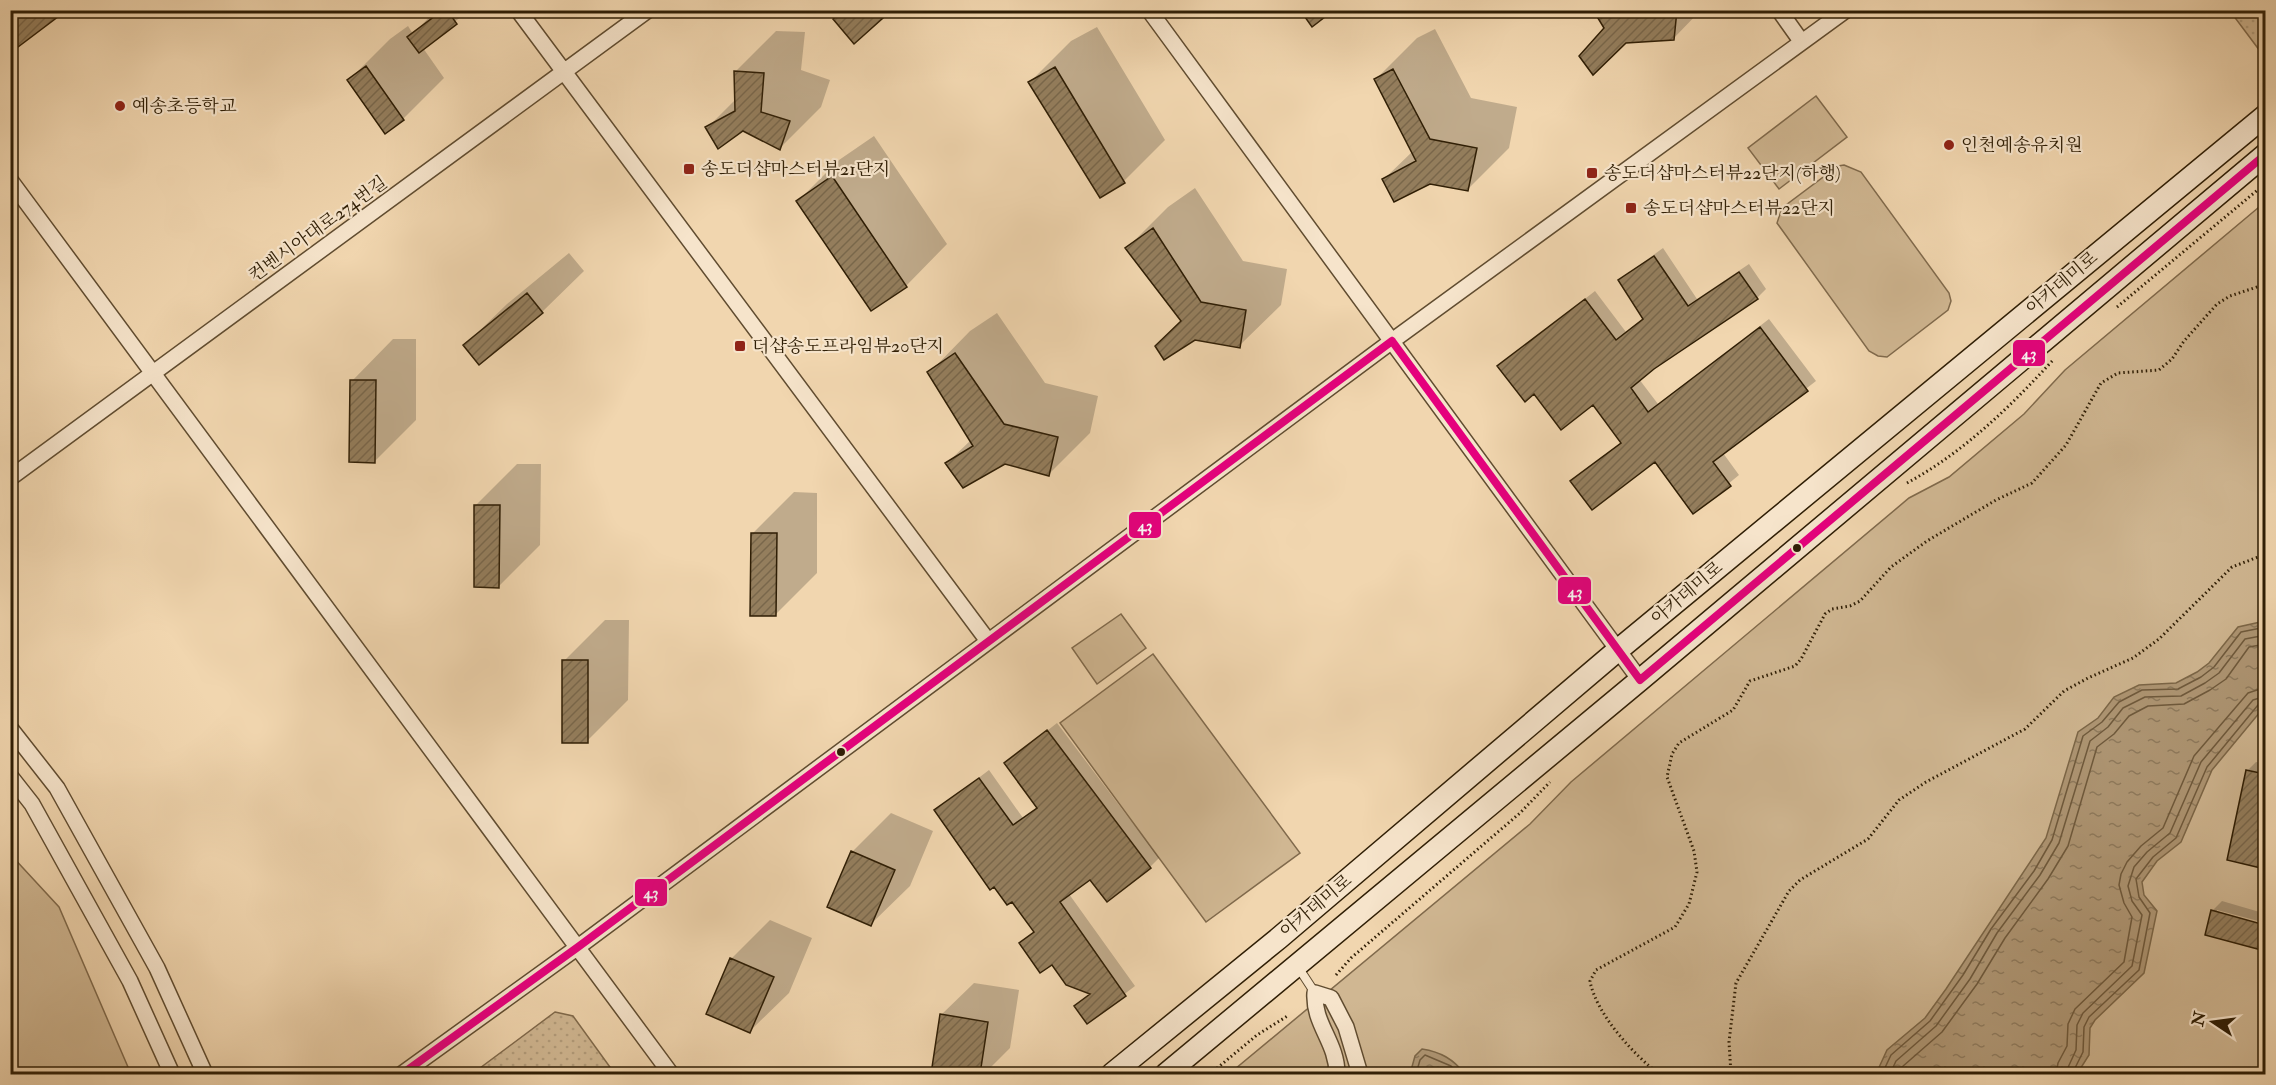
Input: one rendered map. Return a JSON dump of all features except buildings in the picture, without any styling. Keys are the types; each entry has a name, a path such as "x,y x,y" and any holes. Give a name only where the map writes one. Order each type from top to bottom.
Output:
{"main road":[{"name":"아카데미로","path":"1112,1074 1279,938 1618,650 2265,116"},
{"name":"아카데미로","path":"1166,1074 1298,967 2265,154"}],"street":[{"path":"518,10 988,641"},
{"name":"컨벤시아대로274번길","path":"10,478 648,10"},
{"path":"1149,10 1640,680"},
{"path":"1779,10 1801,41"},
{"path":"402,1074 578,947 1392,341 1846,10"},
{"path":"10,180 670,1074"},
{"path":"10,728 57,788 157,968 205,1074"},
{"path":"10,776 32,804 130,981 172,1074"},
{"path":"1337,1074 1332,1046 1314,1010 1315,993 1331,998 1346,1027 1360,1074"}],"lane":[{"path":"1298,967 1315,993"}],"path":[{"path":"2109,313 2265,183"},
{"path":"1659,1074 1636,1057 1611,1023 1594,994 1590,981 1596,970 1675,927 1689,903 1697,872 1694,851 1667,777 1672,754 1679,743 1733,710 1750,681 1795,666 1825,614 1832,609 1850,606 1860,601 1891,567 1927,541 1996,500 2032,483 2066,445 2101,383 2118,373 2159,369 2172,359 2184,341 2217,304 2230,296 2265,284"},
{"path":"1901,486 1941,465 2014,404 2054,359"},
{"path":"1731,1074 1729,1042 1736,983 1789,891 1800,880 1860,846 1899,800 1926,782 2025,729 2064,691 2133,658 2159,639 2232,567 2265,554"},
{"path":"1336,975 1351,958 1520,813 1553,779"},
{"path":"1210,1074 1257,1035 1289,1015"}],"shaded area":[{"path":"2230,11 2265,11 2265,53 2263,55"},
{"path":"1816,96 1847,137 1779,189 1748,148"},
{"path":"1844,165 1861,172 1949,293 1951,301 1948,310 1887,357 1878,356 1869,351 1777,223 1782,208 1838,166"},
{"path":"2265,202 2265,1074 1229,1074 1530,824 1571,782 1909,498 1949,477 2024,414 2065,370"},
{"path":"1121,614 1146,648 1097,684 1072,648"},
{"path":"1153,654 1300,853 1206,922 1060,723"},
{"path":"11,855 59,907 131,1074 11,1074"},
{"path":"555,1012 573,1016 615,1074 472,1074"}],"water":[{"path":"2265,621 2265,706 2212,770 2181,842 2157,861 2142,882 2144,895 2157,911 2144,973 2095,1020 2090,1028 2089,1055 2077,1074 1876,1074 1887,1050 1925,1018 1946,989 2046,838 2078,732 2098,718 2114,697 2139,685 2176,683 2209,663 2238,627"},
{"path":"1422,1049 1446,1057 1465,1074 1410,1074 1415,1056"}],"transit line":[{"name":"43","path":"1392,341 1640,680 2266,154"},
{"name":"43","path":"402,1074 578,947 1392,341"}],"place":[{"name":"예송초등학교","path":"120,106"},
{"name":"인천예송유치원","path":"1949,145"},
{"name":"송도더샵마스터뷰21단지","path":"689,169"},
{"name":"송도더샵마스터뷰22단지(하행)","path":"1592,173"},
{"name":"송도더샵마스터뷰22단지","path":"1631,208"},
{"name":"더샵송도프라임뷰20단지","path":"740,346"}]}
